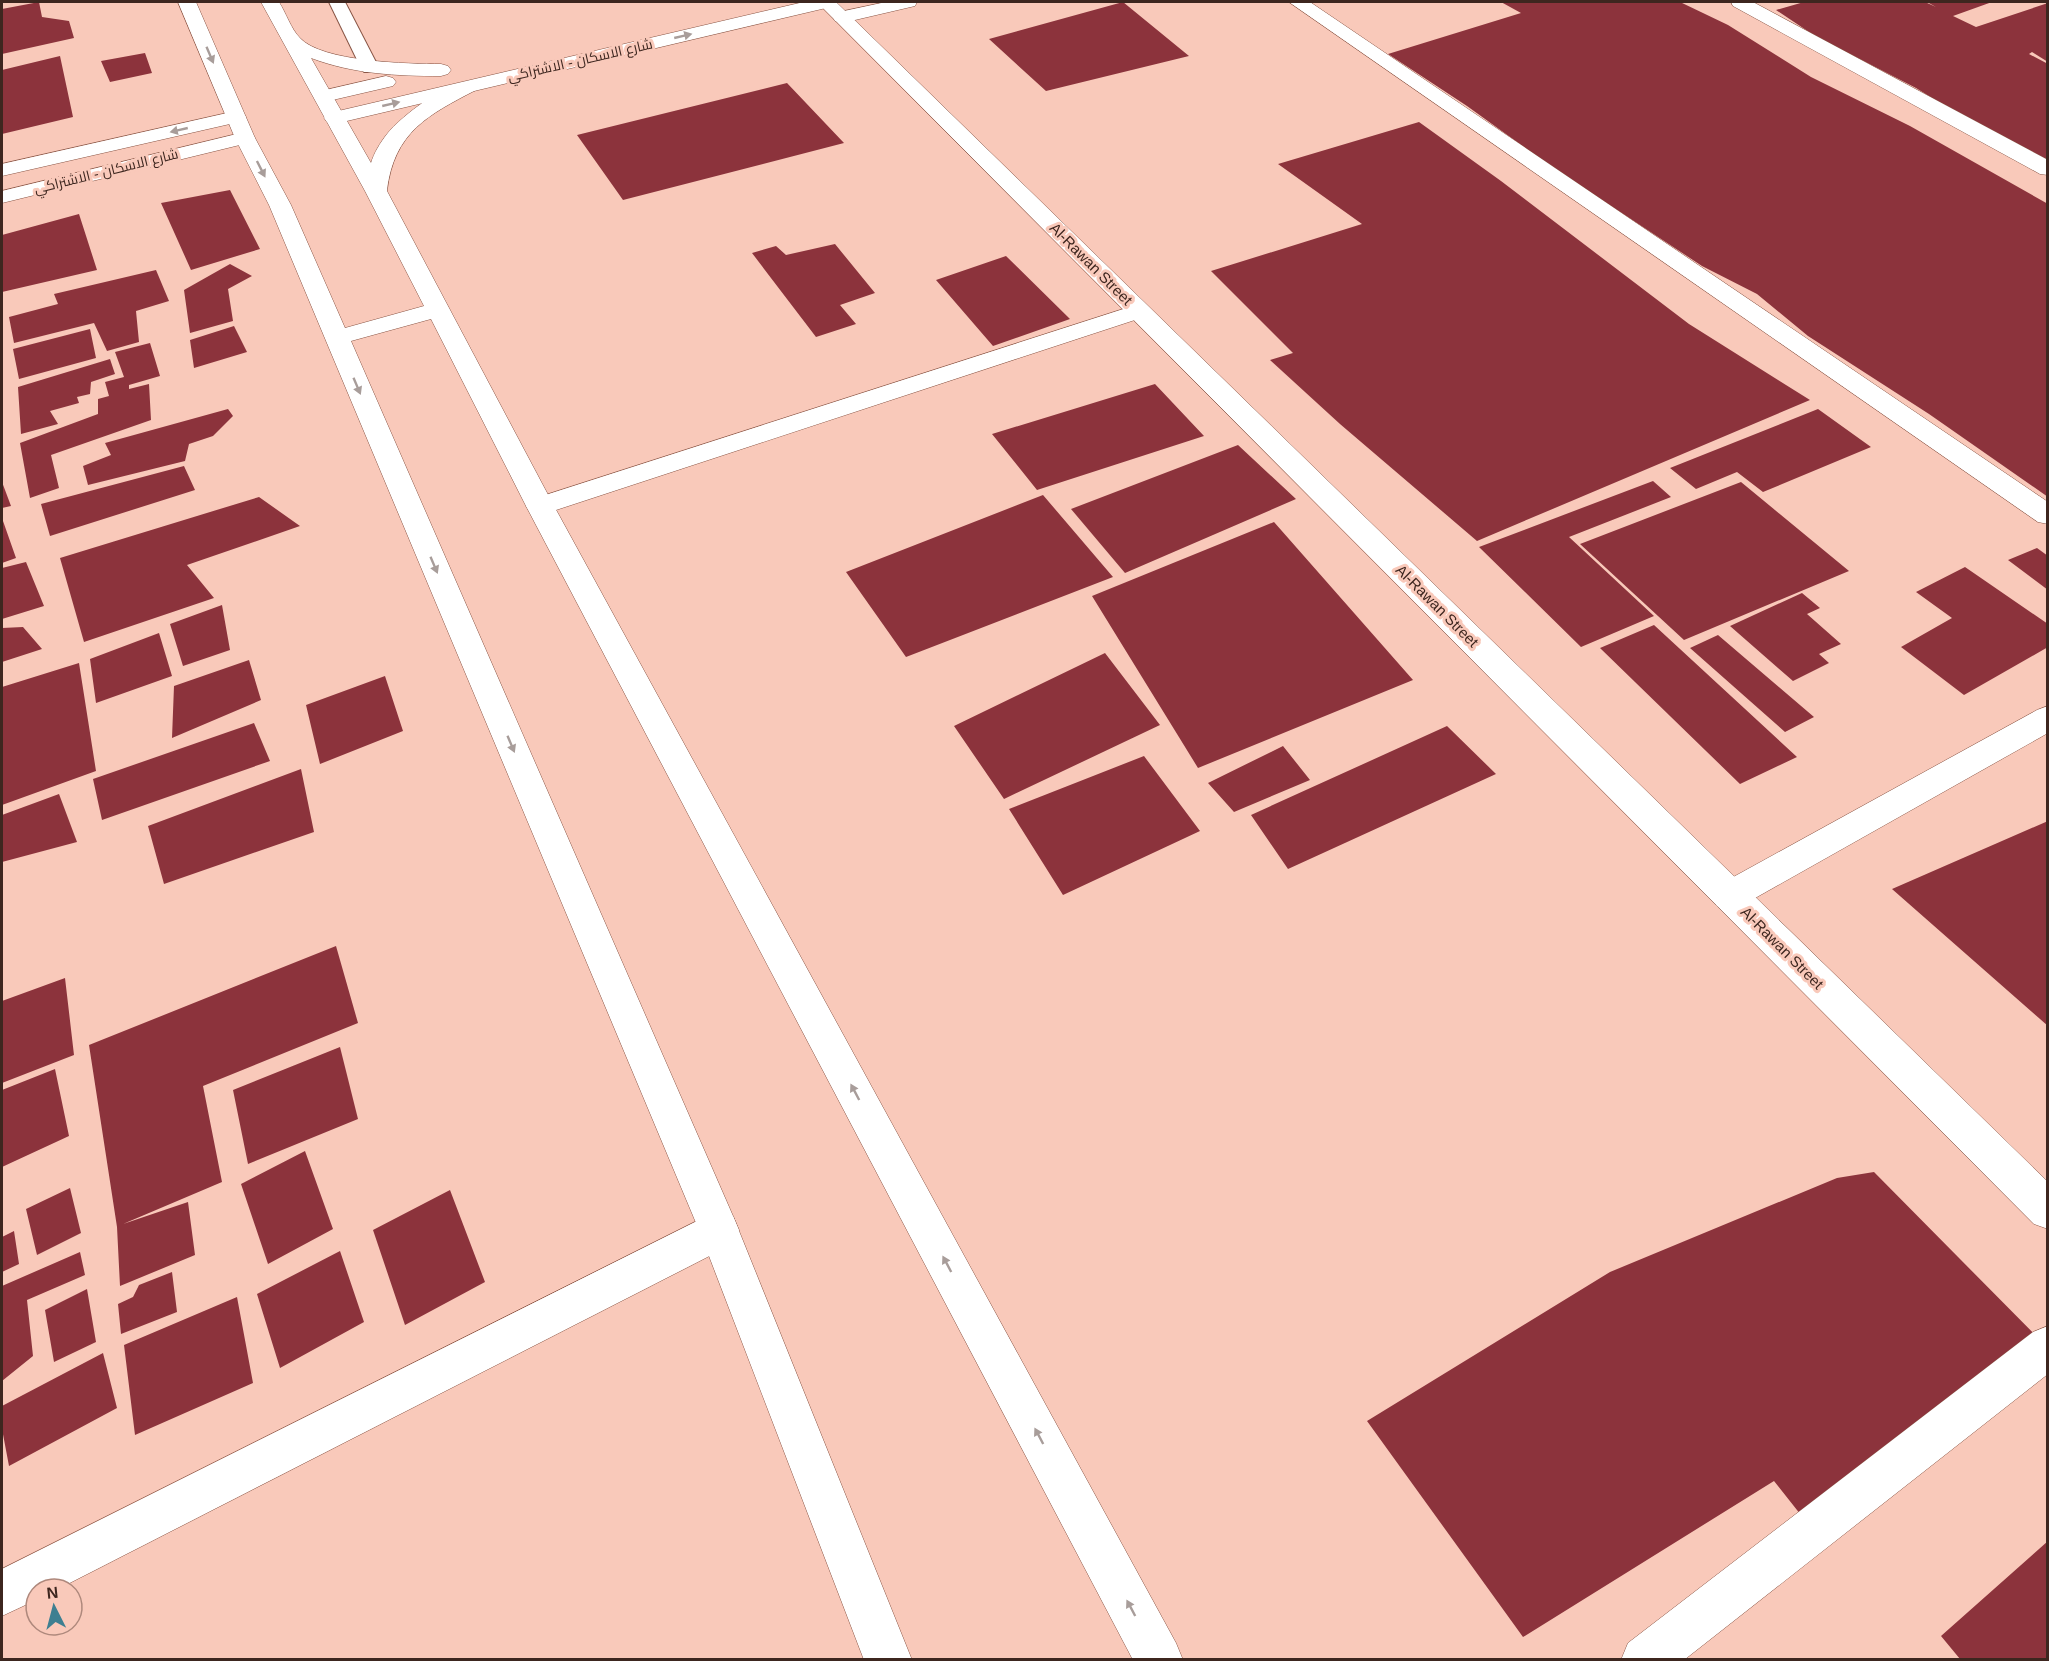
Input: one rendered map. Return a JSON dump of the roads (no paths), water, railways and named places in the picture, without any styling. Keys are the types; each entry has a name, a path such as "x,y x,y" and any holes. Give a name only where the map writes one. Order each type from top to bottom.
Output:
{"main road":[{"path":"187,2 240,127 280,205 719,1230 888,1659"},
{"path":"270,2 376,191 540,506 1159,1659"},
{"name":"شارع الاسكان - الاشتراكي","path":"616,32 757,2"},
{"name":"شارع الاسكان - الاشتراكي","path":"329,107 469,87 831,7 908,2"},
{"path":"1298,2 2048,515"},
{"path":"1740,2 2048,169"},
{"name":"Al-Rawan Street","path":"831,7 2048,1210"},
{"path":"293,43 313,54 370,68 441,70"},
{"path":"329,107 441,70 464,65"},
{"path":"376,191 377,172 384,153 398,134 433,106 469,87"},
{"name":"شارع الاسكان - الاشتراكي","path":"2,170 240,127"},
{"name":"شارع الاسكان - الاشتراكي","path":"2,196 240,127"},
{"path":"336,338 439,309"},
{"path":"540,506 1139,311"},
{"path":"1729,896 2048,718"},
{"path":"2,1593 719,1230"},
{"path":"1645,1659 2048,1347"}],"lane":[{"path":"337,2 370,68"}]}
